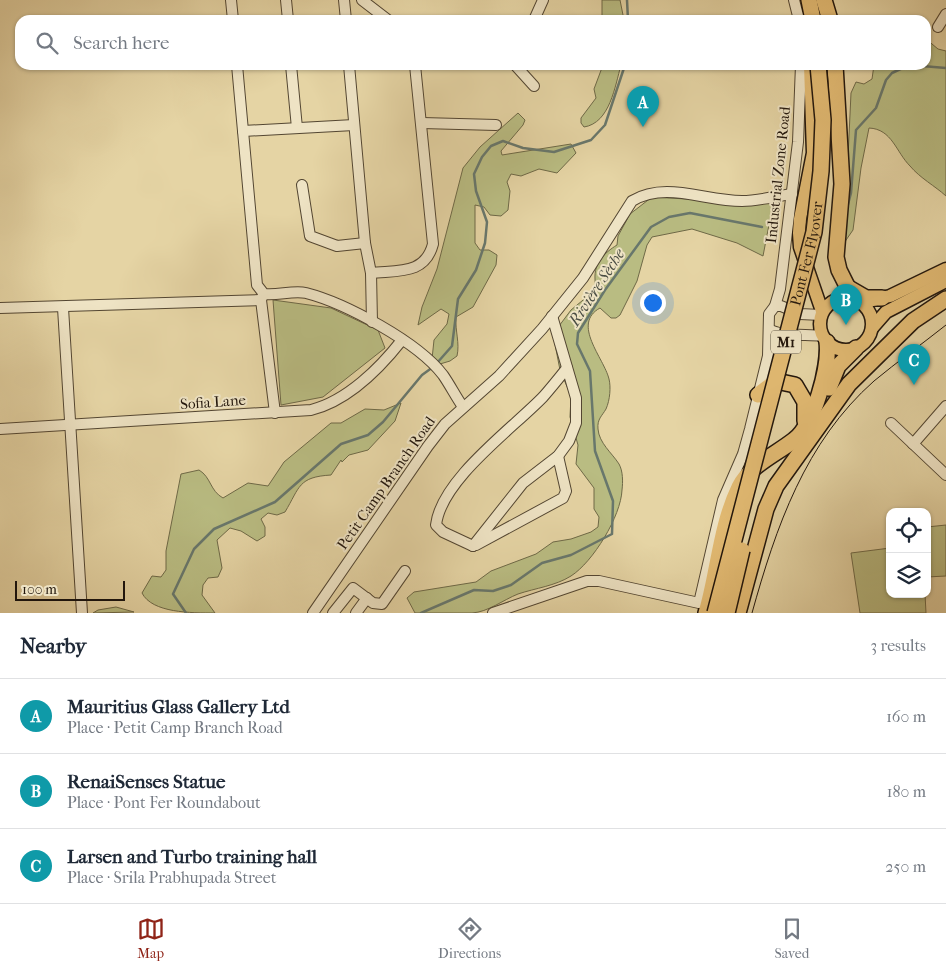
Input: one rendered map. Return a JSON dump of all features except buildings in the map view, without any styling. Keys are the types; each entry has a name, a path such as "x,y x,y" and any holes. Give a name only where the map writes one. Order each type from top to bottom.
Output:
{"highway":[{"path":"809,0 812,15"},
{"path":"820,0 822,15"},
{"path":"824,0 828,15"},
{"name":"Pont Fer Flyover","path":"715,613 814,232 821,171 823,120 818,70"},
{"name":"Pont Fer Flyover","path":"727,613 822,235 830,172 826,70"},
{"path":"835,70 842,184 836,257 854,296 882,298"},
{"path":"738,613 766,510 776,486 849,384 913,321 945,300"},
{"path":"706,613 733,503 740,485 762,461 794,440 805,427 826,368 824,339"},
{"path":"794,461 820,414 838,366 844,357 856,348"},
{"path":"758,395 776,381 795,385 805,402 805,427"}],"main road":[{"path":"803,0 804,15"},
{"path":"810,70 813,153 799,233 800,247 822,313 820,328 824,339 843,350 856,348 866,340 872,328 886,312 946,281"},
{"path":"882,298 946,268"},
{"path":"822,313 835,299 854,296 871,316 872,328"}],"street":[{"path":"231,0 232,15"},
{"path":"286,0 288,15"},
{"path":"344,0 346,15"},
{"path":"362,0 382,15"},
{"path":"536,15 543,0"},
{"path":"794,0 798,15"},
{"path":"938,27 946,14"},
{"path":"237,70 257,285 262,297 274,413"},
{"path":"291,70 297,128"},
{"path":"349,70 365,242 371,273 372,322"},
{"path":"371,273 414,268 427,261 433,244 416,70"},
{"path":"520,70 534,86"},
{"name":"Industrial Zone Road","path":"780,307 780,289 792,194 802,89 801,70"},
{"path":"422,122 496,125"},
{"path":"243,131 354,125"},
{"path":"302,185 310,236 337,246 365,242"},
{"name":"Petit Camp Branch Road","path":"313,613 428,446 463,407 499,376 552,316 583,278 632,201 644,194 659,191 742,201 792,194"},
{"path":"0,308 63,308 102,304 262,297 304,292 372,322 402,340 433,365 463,407"},
{"path":"493,613 587,581 599,581 699,603 723,500 743,454 768,356 769,314 780,307 800,314 822,313"},
{"path":"63,308 82,613"},
{"path":"473,546 523,483 558,456 570,441 578,410 552,316"},
{"path":"769,329 775,334 800,333 824,339"},
{"path":"768,356 782,335"},
{"name":"Sofia Lane","path":"0,429 274,413 327,406 382,366 402,340"},
{"path":"473,546 443,532 436,525 437,514 450,492 468,469 543,397 567,368"},
{"path":"913,444 946,406"},
{"path":"891,423 946,475"},
{"path":"473,546 563,498 566,491 558,456"},
{"path":"320,603 333,613 353,588 373,602 382,604 405,571"},
{"path":"356,613 367,598"}],"green space":[{"path":"602,0 620,0 623,15 602,15"},
{"path":"931,43 938,49 946,51 946,196 914,170 883,132 869,128 861,168 853,230 844,243 851,93 856,82 864,84 872,79 873,70 931,70"},
{"path":"601,70 620,70 614,93 606,111 600,119 584,127 581,123 581,118 596,98 594,89"},
{"path":"518,113 525,120 501,151 502,155 571,144 576,153 557,173 539,169 521,176 511,174 507,182 510,191 508,210 501,216 490,215 484,207 475,205 475,243 480,250 489,250 497,255 496,265 473,307 456,317 457,356 450,361 440,364 432,359 434,340 447,324 449,314 441,309 418,325 422,307 437,269 463,168 480,147"},
{"path":"652,197 773,204 763,256 737,243 692,229 652,237 647,245 637,281 620,315 616,318 611,318 600,308 592,315 588,323 589,332 606,371 610,386 606,409 598,423 598,429 603,443 619,464 622,477 617,512 604,538 579,569 571,576 558,582 518,594 478,612 415,613 407,598 414,592 476,582 491,571 536,554 553,542 571,539 591,532 598,527 599,517 594,509 594,488 576,464 578,445 570,417 571,396 560,370 553,334 571,310 594,291 595,273 598,263 608,251 617,245 618,236 630,214"},
{"path":"273,300 331,308 378,330 385,348 323,397 281,405"},
{"path":"401,403 395,421 368,450 349,455 342,462 341,460 331,475 320,476 306,481 297,490 285,512 277,515 268,513 261,519 265,527 265,536 257,541 241,531 230,528 217,540 222,568 218,577 208,578 203,585 202,595 215,613 173,610 154,605 147,600 142,593 152,576 161,577 166,570 166,551 181,474 199,470 206,476 215,492 223,498 248,483 268,486 284,462 331,423 341,423 365,409 384,410"},
{"path":"946,525 946,576 931,577 931,527"},
{"path":"886,549 886,598 925,598 926,613 860,613 851,553"},
{"path":"116,607 134,612 93,613 98,610"}],"waterway":[{"name":"Industrial Zone Road","path":"627,0 628,15"},
{"name":"Rivière Sèche","path":"931,67 946,68"},
{"name":"Industrial Zone Road","path":"437,363 452,346 458,299 476,270 485,243 487,222 476,191 474,174 482,157 491,146 503,141 523,148 554,152 591,140 605,125 623,70"},
{"name":"Rivière Sèche","path":"847,208 851,193 856,130 876,108 886,80 892,73 898,70"},
{"name":"Rivière Sèche","path":"421,613 474,590 493,591 511,585 542,563 571,555 612,534 613,501 595,451 590,371 577,344 578,333 605,290 651,227 669,217 690,213 762,227"},
{"path":"186,613 173,594 194,549 214,529 275,502 341,444 368,435 383,422 422,375 433,367"}],"tram line":[{"path":"752,613 771,549 783,518 811,459 829,431 850,405 874,381 946,325"}],"place":[{"name":"Mauritius Glass Gallery Ltd","path":"643,127"},
{"name":"RenaiSenses Statue","path":"846,325"},
{"name":"Larsen and Turbo training hall","path":"914,385"}]}
